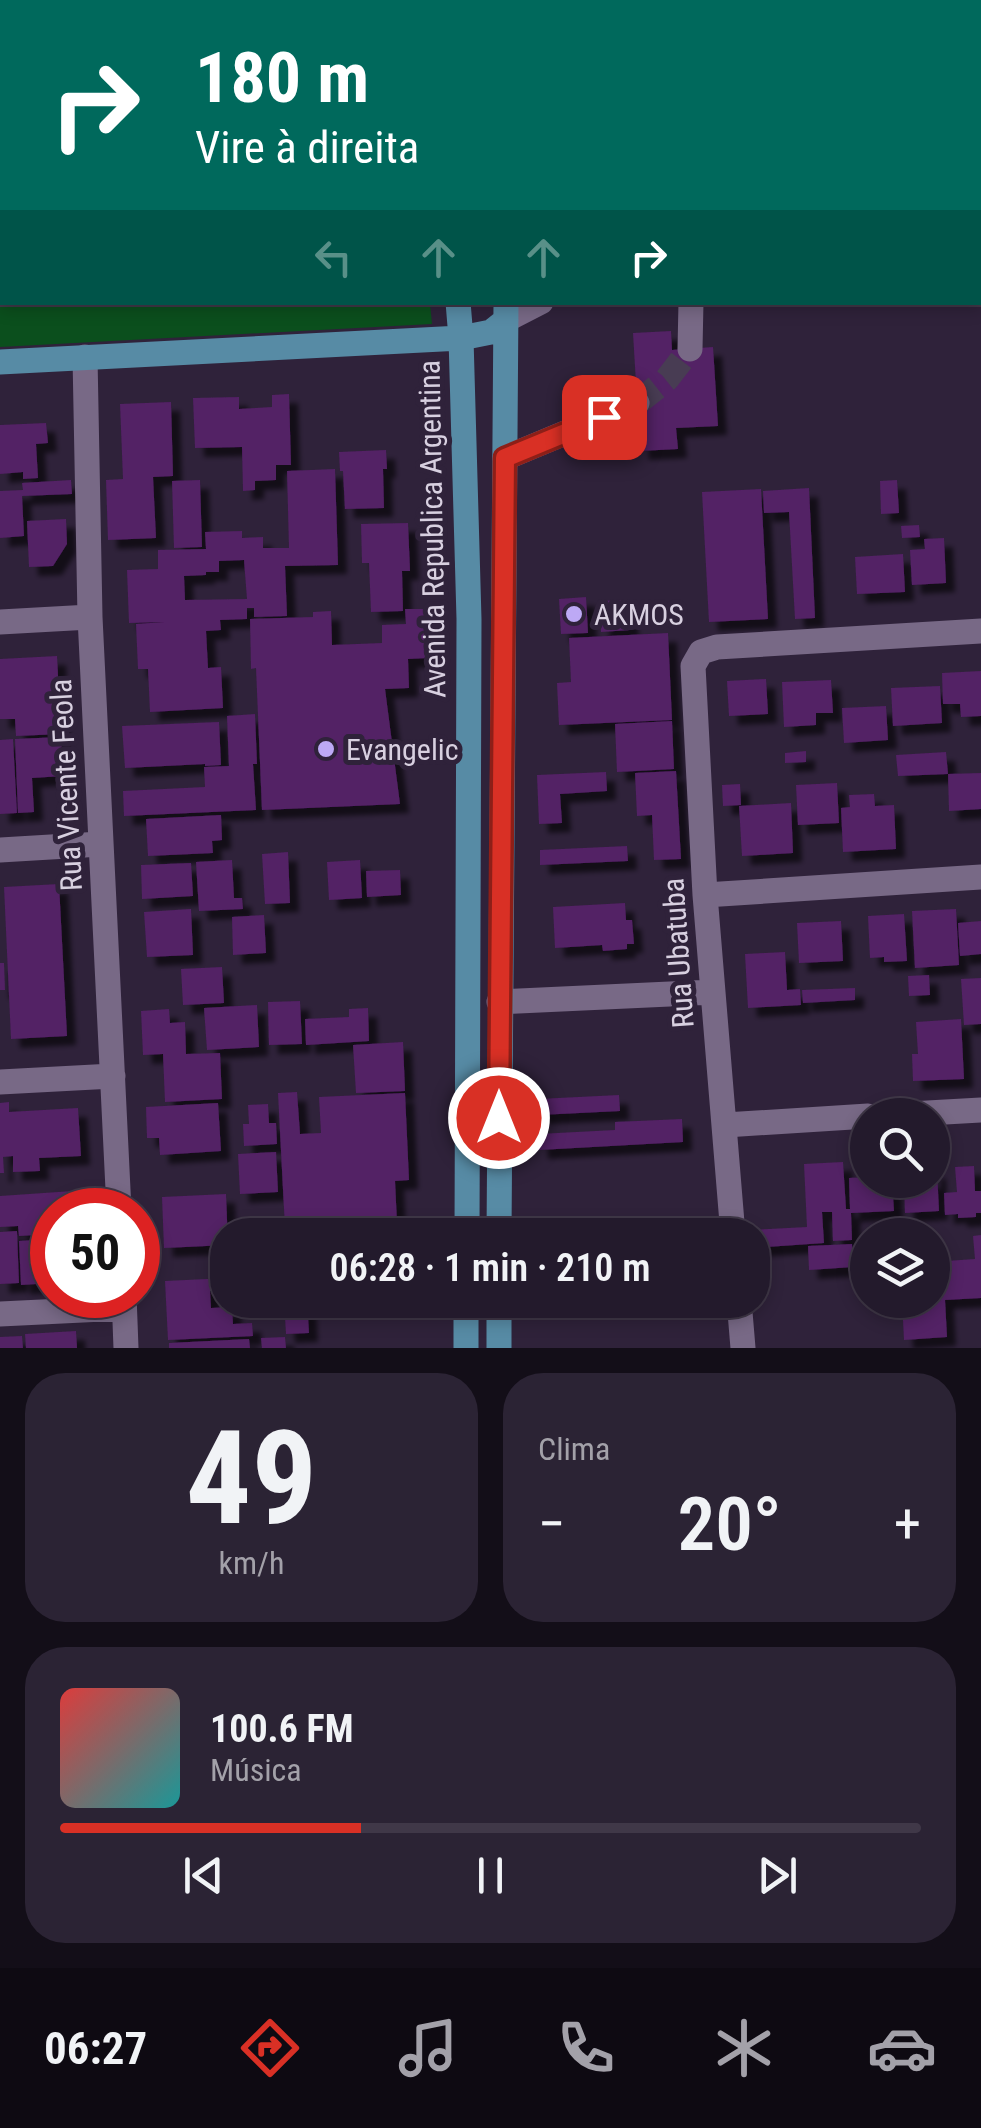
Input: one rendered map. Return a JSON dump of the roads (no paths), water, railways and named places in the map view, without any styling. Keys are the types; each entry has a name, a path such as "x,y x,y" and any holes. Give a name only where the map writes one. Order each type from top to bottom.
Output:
{"main road":[{"name":"Avenida Republica Argentina","path":"458,305 469,619 467,1218"},
{"path":"0,362 461,338 490,332 506,312"},
{"path":"499,1218 506,312"},
{"path":"466,1318 466,1348"},
{"path":"499,1318 499,1348"}],"street":[{"path":"506,312 530,305"},
{"path":"690,349 691,305"},
{"name":"Rua Vicente Feola","path":"85,357 90,617 118,1188"},
{"path":"505,458 637,403"},
{"path":"0,622 90,617"},
{"name":"Rua Ubatuba","path":"732,1218 705,894 693,666 701,652 717,648 981,631"},
{"path":"0,850 101,844"},
{"path":"705,894 981,877"},
{"path":"499,1002 713,992"},
{"path":"0,1082 113,1076"},
{"path":"950,1112 981,1110"},
{"path":"724,1125 850,1117"},
{"path":"0,1314 30,1311"},
{"path":"125,1318 126,1348"},
{"path":"740,1318 742,1348"}],"tunnel":[{"path":"637,403 667,379 690,349"}],"place":[{"name":"AKMOS","path":"574,614"},
{"name":"Evangelic","path":"326,749"}]}
